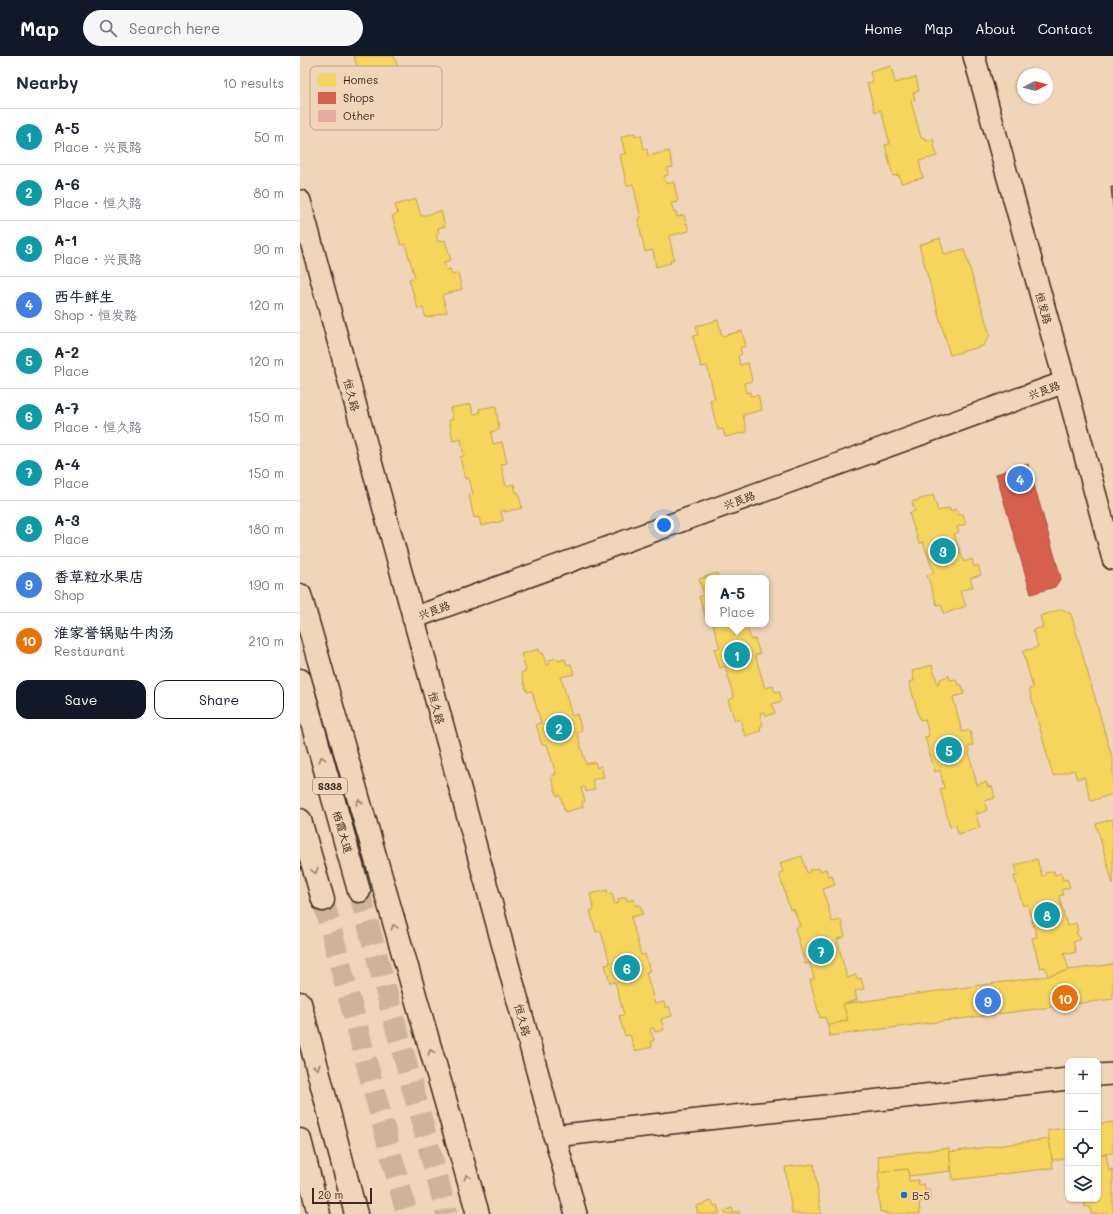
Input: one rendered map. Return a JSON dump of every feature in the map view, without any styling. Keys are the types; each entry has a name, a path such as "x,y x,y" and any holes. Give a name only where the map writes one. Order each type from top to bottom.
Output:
{"main road":[{"path":"300,595 478,1214"},
{"name":"栖霞大道","path":"300,680 359,891"},
{"path":"300,820 323,900"},
{"path":"300,1003 356,1214"},
{"path":"300,1140 319,1214"}],"street":[{"name":"恒发路","path":"974,56 1113,559"},
{"name":"恒久路","path":"300,201 576,1214"},
{"name":"兴良路","path":"413,618 1065,382"},
{"path":"1101,1075 1113,1074"},
{"path":"554,1136 1065,1079"}],"building: Homes":[{"path":"354,56 394,56 397,66 357,66"},
{"path":"891,66 895,83 916,77 919,91 913,93 915,100 911,101 921,138 925,137 926,141 933,139 937,156 919,161 923,178 901,183 899,175 893,176 885,145 890,144 881,110 875,112 867,83 873,82 870,72"},
{"path":"635,133 635,136 641,135 644,149 647,149 648,156 669,151 673,167 667,168 668,175 664,176 666,184 674,182 678,202 671,203 674,212 676,211 677,217 684,215 689,231 669,236 674,259 670,260 671,263 656,267 653,250 645,252 638,219 641,218 633,184 627,186 620,155 625,154 621,137"},
{"path":"416,199 421,216 441,211 445,226 438,228 439,233 436,234 438,242 445,240 451,260 444,262 446,270 450,269 452,275 458,273 462,289 442,295 447,312 426,318 423,308 418,309 409,279 415,277 405,244 401,245 392,216 398,214 395,205"},
{"path":"940,238 944,254 964,249 990,335 983,346 950,355 919,245"},
{"path":"718,320 722,336 742,331 746,346 740,348 742,354 738,356 740,365 748,363 752,381 744,383 746,393 750,392 750,396 758,395 762,410 743,415 747,432 725,437 723,429 718,430 710,400 715,399 707,366 701,367 693,336 698,335 696,326"},
{"path":"471,404 473,414 480,413 479,409 496,406 499,430 491,432 493,444 502,442 507,463 501,464 506,486 514,484 516,493 518,492 522,508 505,512 505,510 501,511 503,521 481,526 479,517 474,518 469,495 473,494 469,478 465,479 460,457 464,456 461,439 453,441 449,420 453,419 450,408"},
{"path":"933,495 938,511 949,508 950,511 957,509 959,515 963,514 966,524 957,527 959,532 954,534 964,562 972,559 974,567 978,565 981,575 970,578 973,587 960,591 966,606 944,614 941,604 937,605 927,575 934,573 923,542 919,543 909,513 915,511 912,502"},
{"path":"705,577 705,615 699,597 704,595 699,579"},
{"path":"1062,609 1071,614 1113,761 1113,794 1091,801 1084,777 1077,779 1074,770 1053,776 1029,689 1033,688 1023,651 1038,647 1033,630 1043,627 1040,616"},
{"path":"714,627 747,627 751,640 755,639 760,654 755,655 765,688 773,686 775,692 779,691 782,701 772,704 775,713 766,716 765,712 760,713 763,725 760,726 761,731 745,736 740,719 735,721 728,700 734,698 725,666 720,668 714,649 720,648"},
{"path":"539,649 540,653 543,653 546,665 550,664 549,660 557,658 558,661 565,659 567,665 571,664 574,674 561,677 572,716 577,714 582,731 577,733 586,764 595,762 597,768 601,766 604,777 592,780 595,789 586,792 585,787 581,788 585,801 582,802 583,807 565,812 560,795 557,796 551,776 556,774 547,744 542,745 536,724 541,723 532,691 527,692 521,673 526,671 521,654"},
{"path":"932,665 937,683 940,682 940,679 949,676 950,680 955,679 959,685 962,685 964,694 953,697 962,732 970,730 973,745 968,747 977,785 986,782 988,787 992,786 995,798 984,801 987,810 978,814 977,811 975,811 980,828 958,834 956,825 950,827 940,789 944,788 940,770 935,772 925,737 929,736 925,719 920,720 909,682 914,681 912,671"},
{"path":"1113,819 1113,884 1096,824"},
{"path":"802,856 807,873 810,872 809,870 819,868 820,871 826,869 828,876 832,875 835,885 823,889 832,922 841,920 845,937 837,939 847,978 856,975 857,979 861,978 864,989 855,991 857,1000 843,1004 848,1020 828,1026 825,1017 820,1018 810,980 814,979 810,963 805,964 795,928 800,926 794,909 790,910 779,873 783,872 780,863"},
{"path":"1037,859 1042,876 1046,875 1045,873 1054,871 1055,875 1061,873 1063,880 1067,879 1070,887 1061,890 1063,895 1059,896 1067,926 1076,923 1078,931 1076,932 1079,937 1079,940 1073,942 1076,952 1068,954 1067,952 1064,953 1069,970 1048,976 1045,967 1040,968 1032,938 1037,937 1027,904 1023,906 1014,876 1018,875 1015,865"},
{"path":"607,890 608,894 612,893 615,904 619,903 618,899 626,897 628,901 634,899 636,906 640,905 643,914 631,917 641,955 645,954 650,971 646,972 655,1004 664,1002 665,1008 669,1006 672,1016 661,1019 664,1030 655,1032 654,1028 650,1029 654,1040 651,1041 652,1047 635,1051 630,1035 625,1036 619,1016 624,1015 615,982 610,983 605,965 610,964 601,931 596,932 590,911 594,910 590,894"},
{"path":"1113,964 1113,999 830,1036 828,1026 848,1020 843,1004 1048,976 1069,970"},
{"path":"1113,1122 1113,1153 1101,1155 1101,1124"},
{"path":"1065,1128 1065,1158 1052,1160 1048,1130"},
{"path":"1049,1139 1053,1168 953,1180 949,1152"},
{"path":"949,1148 951,1171 909,1176 908,1169 880,1172 878,1156"},
{"path":"1106,1154 1109,1171 1112,1171 1111,1169 1113,1169 1113,1214 1091,1214 1090,1207 1085,1207 1084,1202 1101,1202 1101,1155"},
{"path":"814,1164 821,1214 792,1214 785,1167"},
{"name":"B-5","path":"908,1169 909,1181 918,1180 919,1185 924,1184 925,1190 929,1190 930,1200 919,1202 920,1214 886,1214 886,1212 880,1212 878,1172"},
{"path":"712,1201 714,1206 717,1205 720,1214 698,1214 696,1206"},
{"path":"732,1208 733,1212 739,1211 740,1214 725,1214 724,1211"}],"building: Shops":[{"path":"1028,464 1061,578 1055,587 1031,594 996,474"}],"building: Other":[{"path":"1111,187 1113,187 1113,207"}],"tunnel":[{"path":"359,891 447,1214"},
{"path":"323,900 407,1214"}],"place":[{"name":"西牛鲜生","path":"1020,479"},
{"name":"A-1","path":"943,551"},
{"name":"A-5","path":"737,655"},
{"name":"A-6","path":"559,728"},
{"name":"A-2","path":"949,750"},
{"name":"A-3","path":"1047,915"},
{"name":"A-4","path":"821,951"},
{"name":"A-7","path":"627,968"},
{"name":"淮家誉锅贴牛肉汤","path":"1065,998"},
{"name":"香草粒水果店","path":"988,1001"},
{"name":"B-5","path":"904,1195"}]}
